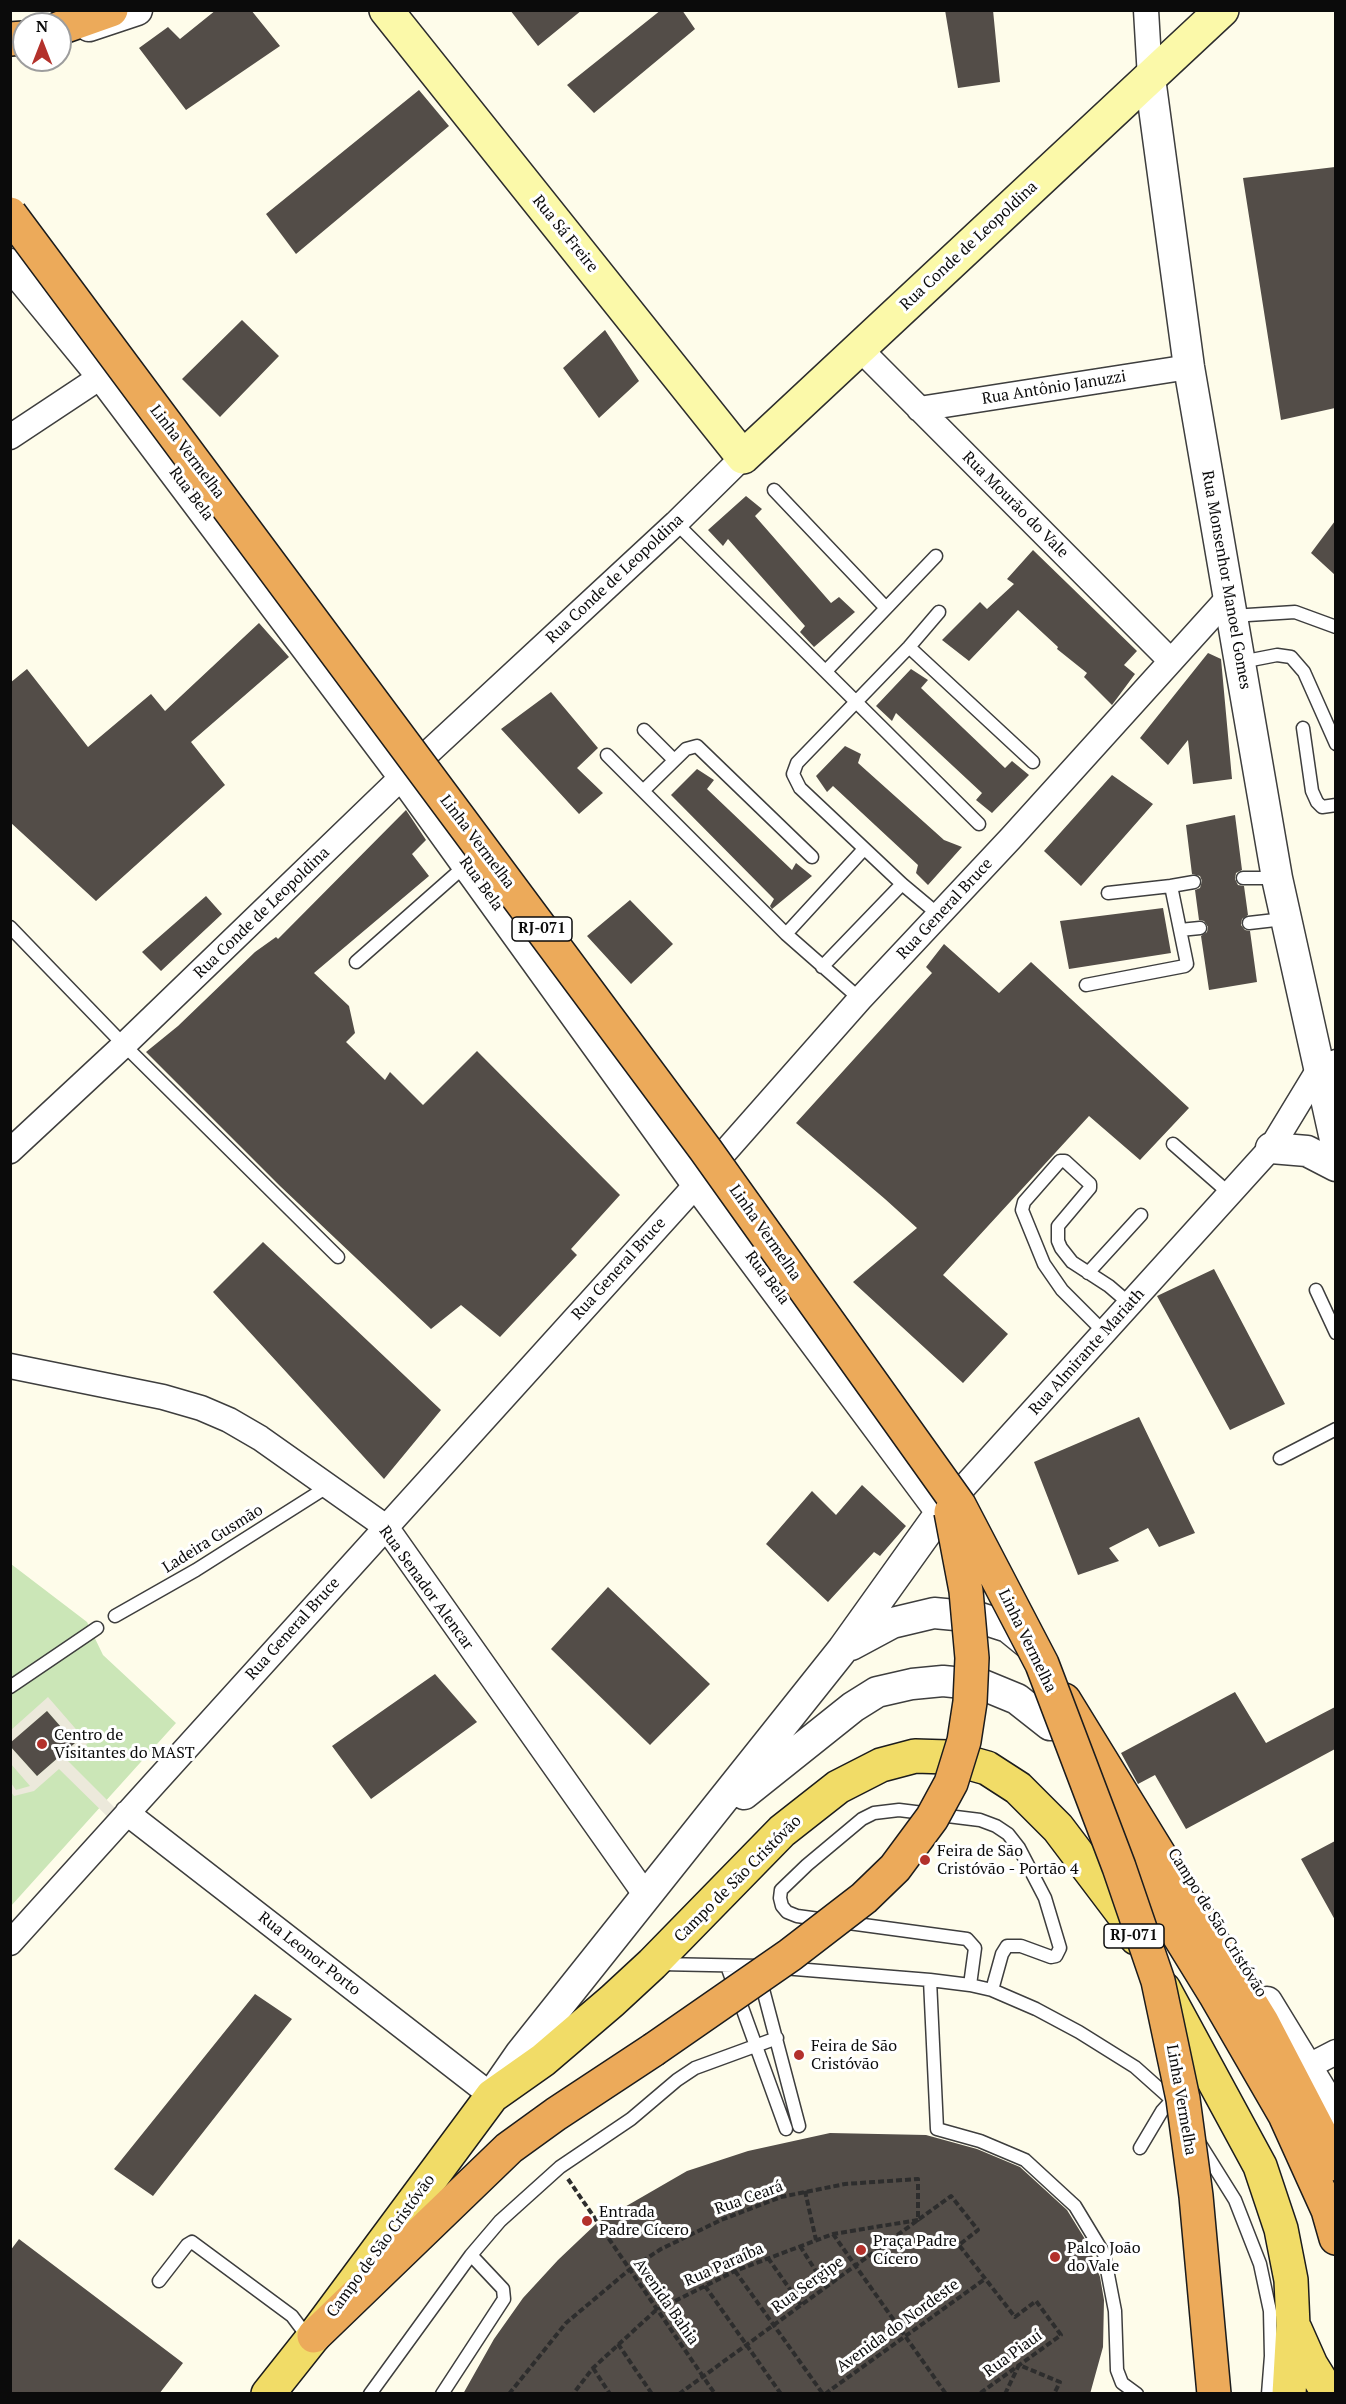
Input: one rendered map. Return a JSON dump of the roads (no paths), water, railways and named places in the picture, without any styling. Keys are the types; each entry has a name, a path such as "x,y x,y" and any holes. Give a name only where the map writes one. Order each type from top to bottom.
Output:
{"highway":[{"path":"72,24 111,10"},
{"name":"Linha Vermelha","path":"10,214 698,1139 952,1495 1042,1664 1119,1867 1158,1982 1185,2110 1196,2196 1214,2394"},
{"name":"Linha Vermelha","path":"10,239 701,1157 946,1511 1033,1666 1111,1869 1149,1983 1176,2109 1188,2195 1206,2394"},
{"path":"313,2338 509,2148 790,1955 864,1898 895,1868 932,1818 951,1783 964,1741 970,1702 972,1658 966,1591 946,1511"},
{"path":"1042,1664 1262,2022 1323,2116 1335,2164"},
{"path":"1050,1725 1215,1994 1285,2115 1328,2210 1335,2238"}],"main road":[{"name":"Rua Sá Freire","path":"386,10 743,457"},
{"name":"Rua Conde de Leopoldina","path":"743,457 1222,10"},
{"name":"Campo de São Cristóvão","path":"268,2394 313,2338 492,2096 563,2044 652,1964 782,1831 838,1787 881,1765 915,1756 948,1757 987,1768 1018,1788 1058,1828 1124,1914 1200,2077 1260,2166 1281,2229 1291,2280 1293,2326 1289,2394"},
{"path":"1293,2326 1311,2365 1329,2394"}],"street":[{"path":"72,32 137,10"},
{"name":"Rua Monsenhor Manoel Gomes","path":"1146,10 1150,78 1190,367 1284,919 1327,1066 1335,1144"},
{"name":"Rua Bela","path":"10,264 102,376 403,776 697,1184 946,1511"},
{"name":"Rua Mourão do Vale","path":"859,348 1171,661"},
{"name":"Rua Antônio Januzzi","path":"919,410 1190,367"},
{"path":"10,437 102,376"},
{"name":"Rua Conde de Leopoldina","path":"10,1151 124,1046 403,776 676,523 743,457"},
{"name":"Rua General Bruce","path":"10,1943 697,1184 860,999 1171,661 1231,606"},
{"name":"Rua Almirante Mariath","path":"843,1649 946,1511 1271,1148 1327,1066"},
{"path":"1271,1148 1307,1151 1335,1166"},
{"name":"Rua Senador Alencar","path":"10,1366 163,1397 201,1408 229,1420 260,1438 386,1527 647,1897"},
{"name":"Campo de São Cristóvão","path":"492,2096 521,2053 843,1649 892,1623 934,1613 977,1617 1008,1628 1044,1656 1065,1681 1307,2067 1323,2116"},
{"name":"Campo de São Cristóvão","path":"702,1828 853,1707 877,1692 912,1684 943,1681 983,1685 1017,1699 1050,1725"},
{"name":"Rua Leonor Porto","path":"127,1813 492,2096"},
{"path":"1307,2067 1335,2052"}],"lane":[{"path":"774,490 886,608"},
{"path":"676,523 979,824"},
{"path":"826,671 936,556"},
{"path":"1231,606 1295,612 1335,627"},
{"path":"939,612 909,647 797,764 793,774 800,788 902,884 939,915"},
{"path":"909,647 1033,762"},
{"path":"1241,662 1277,655 1291,657 1304,672 1335,744"},
{"path":"1303,728 1312,791 1322,807 1335,805"},
{"path":"644,730 674,760"},
{"path":"643,791 686,749 697,746 812,857"},
{"path":"607,755 786,934 860,999"},
{"path":"786,934 864,849"},
{"path":"356,962 467,864"},
{"path":"1243,878 1277,878"},
{"path":"1108,893 1194,882"},
{"path":"822,967 902,884"},
{"path":"1086,985 1187,964 1171,886"},
{"path":"1249,923 1284,919"},
{"path":"10,927 124,1046 338,1257"},
{"path":"1180,930 1200,928"},
{"path":"1173,1144 1230,1194"},
{"path":"1104,1332 1062,1290 1044,1264 1022,1210 1024,1202 1060,1161 1065,1161 1090,1184 1090,1188 1058,1226 1058,1241 1065,1254 1130,1304"},
{"path":"1088,1272 1141,1215"},
{"path":"1316,1290 1335,1333"},
{"path":"1280,1458 1335,1429"},
{"name":"Ladeira Gusmão","path":"115,1616 196,1570 327,1487"},
{"path":"10,1687 97,1628"},
{"path":"970,1985 975,1948 967,1940 797,1916 787,1912 780,1898 781,1890 862,1819 874,1813 899,1810 980,1820 1008,1834 1019,1848 1045,1898 1059,1942 1059,1953 1051,1957 1021,1946 1007,1946 1002,1954 992,1990"},
{"path":"652,1964 755,1966 970,1985 992,1990 1036,2009 1079,2032 1140,2072 1172,2100 1235,2200 1260,2264 1270,2311 1271,2356 1268,2394"},
{"path":"727,1966 786,2129"},
{"path":"755,1966 777,2038 799,2126"},
{"path":"930,1980 937,2129 980,2141 1025,2160 1075,2206 1104,2254 1115,2311 1117,2370 1122,2383 1137,2394"},
{"path":"370,2394 471,2255 500,2220 560,2167 631,2119 677,2080 695,2068 777,2038"},
{"path":"1140,2072 1200,2077"},
{"path":"1140,2148 1162,2111 1172,2100"},
{"path":"159,2281 192,2242 292,2316 313,2338"},
{"path":"442,2394 504,2299 503,2289 471,2255"}],"place":[{"name":"Centro de Visitantes do MAST","path":"42,1744"},
{"name":"Feira de São Cristóvão - Portão 4","path":"925,1860"},
{"name":"Feira de São Cristóvão","path":"799,2055"},
{"name":"Entrada Padre Cícero","path":"587,2221"},
{"name":"Praça Padre Cícero","path":"861,2250"},
{"name":"Palco João do Vale","path":"1055,2257"}]}
